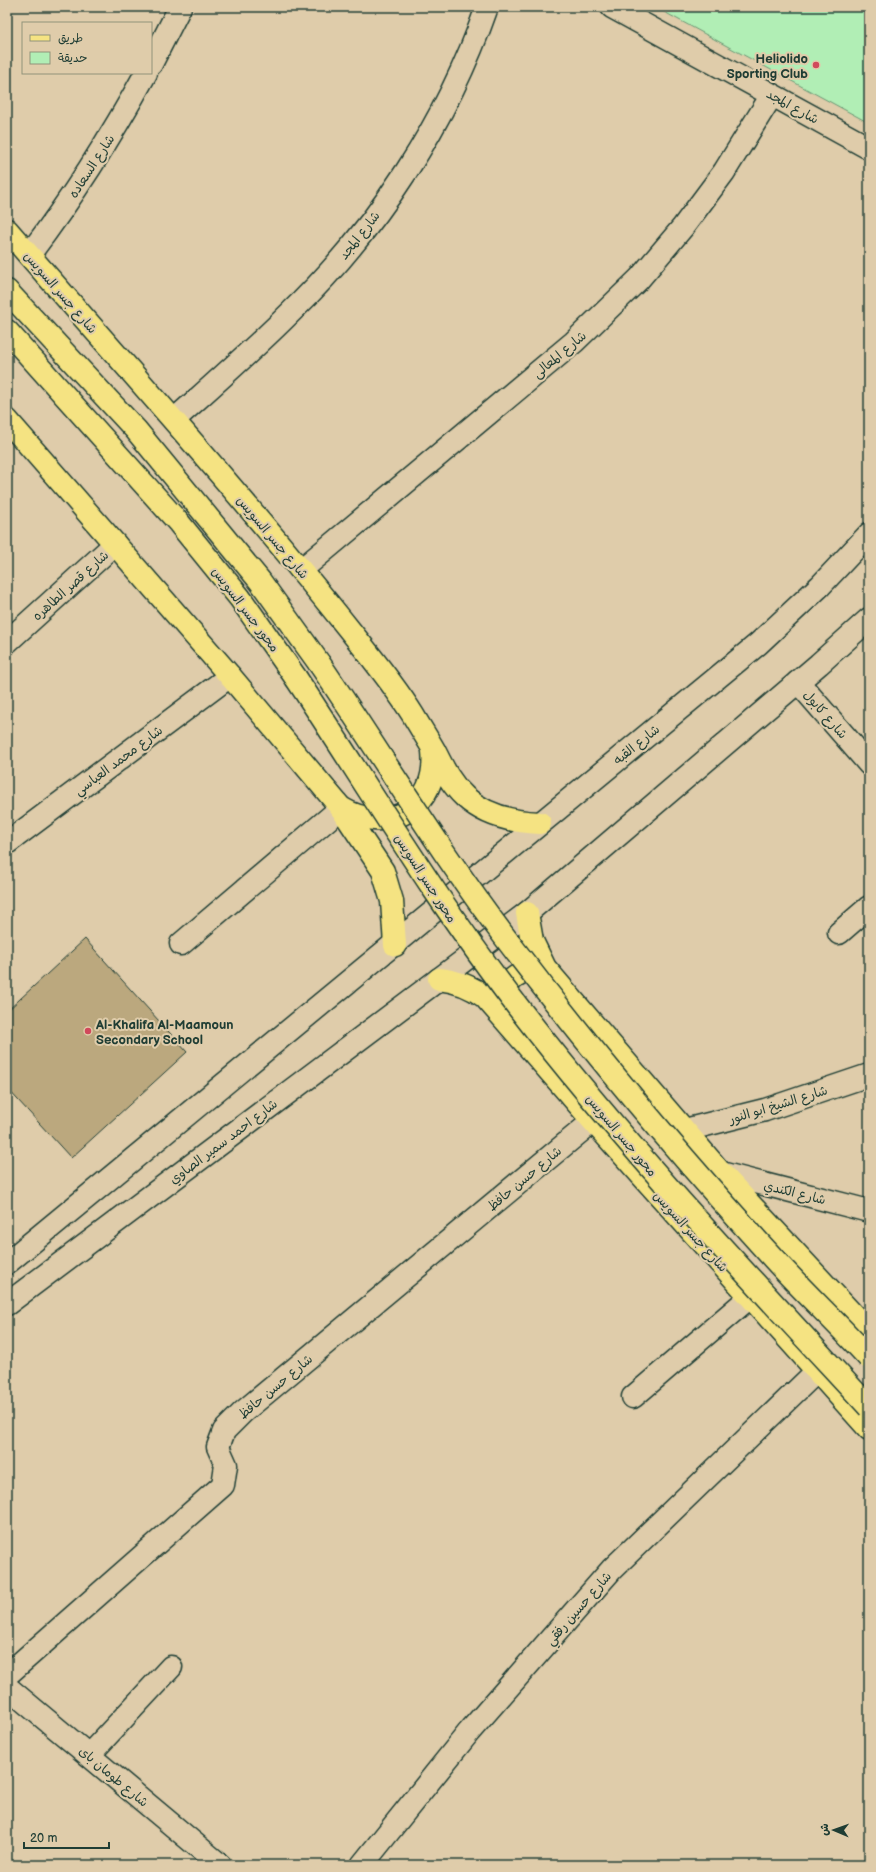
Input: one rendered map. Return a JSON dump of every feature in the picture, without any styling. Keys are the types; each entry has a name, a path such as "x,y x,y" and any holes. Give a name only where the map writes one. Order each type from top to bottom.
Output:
{"main road":[{"name":"شارع جسر السويس","path":"7,230 174,420 353,634 400,695 433,750 441,768 452,784 466,798 483,810 501,818 514,821 540,823"},
{"name":"محور جسر السويس","path":"7,291 136,430 260,581 319,663 476,898 547,992 611,1072 692,1167 775,1260 869,1358"},
{"name":"محور جسر السويس","path":"7,331 179,523 240,598 296,678 457,924 517,1006 648,1167 869,1407"},
{"path":"7,420 230,676 341,808 383,871 392,901 395,945"},
{"path":"341,808 354,816 367,820 381,820 408,812 427,791 435,764 433,750"},
{"path":"527,913 532,942 545,968 721,1173 869,1332"},
{"path":"494,1008 499,994 507,983 518,974 531,969 545,968"},
{"name":"شارع جسر السويس","path":"438,979 464,984 475,989 494,1008 593,1121 869,1429"}],"street":[{"path":"152,62 180,7"},
{"name":"شارع المجد","path":"174,420 291,313 332,269 370,223 404,174 435,123 461,69 487,7"},
{"name":"شارع المجد","path":"612,7 869,148"},
{"name":"شارع السعاده","path":"29,255 66,205 100,153 145,74"},
{"name":"شارع المعالى","path":"301,570 574,342 634,284 702,203 749,134 772,95"},
{"name":"شارع القبه","path":"395,945 540,823 758,644 820,586 869,534"},
{"name":"شارع قصر الطاهره","path":"7,642 115,544"},
{"path":"438,979 527,913 798,682 869,618"},
{"name":"شارع محمد العباسي","path":"7,843 230,676"},
{"name":"شارع كابول","path":"798,682 869,764"},
{"path":"181,944 341,808"},
{"path":"840,933 869,907"},
{"path":"7,1263 395,945"},
{"name":"شارع احمد سمير الصاوي","path":"7,1304 438,979"},
{"name":"شارع الشيخ ابو النور","path":"685,1130 765,1110 869,1075"},
{"name":"شارع حسن حافظ","path":"7,1675 223,1485 226,1465 218,1447 224,1431 243,1412 593,1121"},
{"name":"شارع الكندي","path":"721,1173 869,1211"},
{"path":"633,1397 750,1297"},
{"name":"شارع حسين رفقي","path":"362,1865 469,1732 612,1569 817,1371"},
{"path":"89,1755 171,1667"},
{"name":"شارع طومان باى","path":"7,1687 220,1865"}],"green space":[{"name":"Heliolido Sporting Club","path":"655,7 869,7 869,123"}],"building":[{"name":"Al-Khalifa Al-Maamoun Secondary School","path":"85,939 187,1052 71,1158 7,1088 7,1011"}],"place":[{"name":"Heliolido Sporting Club","path":"816,65"},
{"name":"Al-Khalifa Al-Maamoun Secondary School","path":"88,1031"}]}
